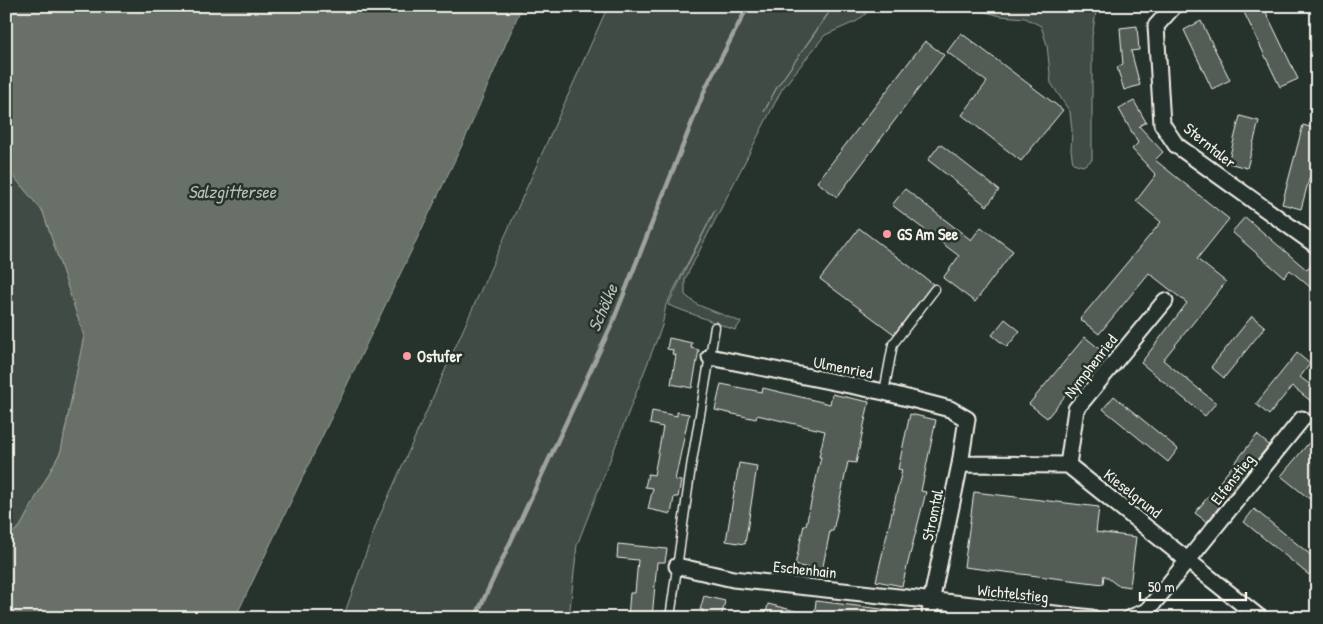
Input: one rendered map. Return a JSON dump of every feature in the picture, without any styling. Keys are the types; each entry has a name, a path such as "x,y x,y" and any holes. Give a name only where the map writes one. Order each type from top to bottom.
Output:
{"street":[{"name":"Sterntaler","path":"1174,6 1156,26 1162,124 1176,144 1317,246"},
{"name":"Nymphenried","path":"1068,465 1076,409 1165,301"},
{"name":"Ulmenried","path":"710,357 884,392 950,409 967,419"},
{"name":"Stromtal","path":"930,618 931,602 960,464 967,419"},
{"name":"Elfenstieg","path":"1190,560 1302,419"},
{"path":"960,464 1068,465"},
{"name":"Kieselgrund","path":"1068,465 1190,560 1260,618"},
{"path":"1130,618 1147,611 1190,560"},
{"name":"Eschenhain","path":"677,566 733,579 931,602"},
{"name":"Wichtelstieg","path":"931,602 1092,618"}],"lane":[{"path":"884,392 893,344 935,289"},
{"path":"670,618 691,467 715,327"}],"shaded area":[{"path":"608,6 833,6 777,87 834,6 875,6 857,21 825,35 782,89 685,279 685,295 698,305 741,322 735,330 668,305 715,210 666,305 662,326 577,545 569,618 343,618 377,522"},
{"path":"962,6 1097,6 1092,36 1092,160 1083,166 1073,163 1070,112 1051,83 1047,45 1041,26 1025,18 1001,16"},
{"path":"6,167 43,212 84,336 61,451 20,527 6,538"}],"water":[{"name":"Salzgittersee","path":"6,6 522,6 464,141 235,618 6,618 6,538 20,527 61,451 84,336 43,212 6,167"}],"building":[{"path":"1241,6 1263,6 1298,79 1280,87"},
{"path":"1201,21 1230,80 1212,89 1184,30"},
{"path":"1137,26 1139,50 1131,51 1140,85 1124,90 1117,67 1123,65 1120,28"},
{"path":"961,33 1063,110 1021,161 962,115 987,82 947,52"},
{"path":"925,41 944,55 837,197 817,182"},
{"path":"1134,101 1146,122 1139,126 1163,152 1155,160 1229,219 1197,259 1226,282 1163,360 1216,403 1205,416 1141,363 1187,303 1149,273 1099,334 1080,319 1161,222 1136,201 1156,175 1132,149 1138,143 1119,109"},
{"path":"1240,116 1259,121 1247,168 1228,163"},
{"path":"1303,125 1317,129 1317,150 1301,209 1282,204"},
{"path":"940,144 999,190 987,206 928,160"},
{"path":"905,189 971,240 981,227 1013,251 975,302 943,278 959,256 892,205"},
{"path":"1245,217 1307,270 1317,259 1317,293 1290,270 1284,277 1232,232"},
{"path":"859,228 933,284 894,334 820,279"},
{"path":"1252,316 1265,327 1224,378 1211,367"},
{"path":"1005,319 1020,331 1007,347 992,335"},
{"path":"1085,337 1102,351 1047,418 1029,404"},
{"path":"669,338 692,343 691,348 699,350 692,388 671,384 676,355 672,354 673,350 667,349"},
{"path":"1297,353 1310,364 1300,377 1317,390 1317,406 1292,386 1269,415 1256,404"},
{"path":"721,384 762,392 763,388 830,404 832,394 869,402 856,463 848,462 822,571 795,565 804,525 806,525 825,431 757,415 756,419 715,410"},
{"path":"1114,396 1178,449 1168,462 1103,409"},
{"path":"652,411 677,416 677,412 689,414 675,480 681,481 678,497 674,497 671,514 648,509 653,488 645,487 648,474 654,475 663,427 650,424"},
{"path":"910,414 936,420 921,491 926,492 902,586 876,581 902,470 898,469"},
{"path":"1317,433 1317,505 1281,476"},
{"path":"1257,435 1269,445 1207,522 1195,513"},
{"path":"739,463 757,466 745,544 726,541"},
{"path":"974,492 1099,507 1096,532 1136,537 1130,587 1117,585 1104,575 1103,584 964,567"},
{"path":"1254,509 1317,560 1317,565 1309,575 1244,522"},
{"path":"618,544 667,549 665,562 657,562 652,618 628,618 630,593 635,593 638,560 617,558"},
{"path":"704,596 725,601 721,618 701,618 703,610 700,610"},
{"path":"816,601 898,611 897,618 814,618"},
{"path":"768,604 807,614 806,618 765,618"}],"waterway":[{"name":"Schölke","path":"475,618 612,324 706,87 748,6"}],"place":[{"name":"GS Am See","path":"887,234"},
{"name":"Ostufer","path":"407,356"}]}
